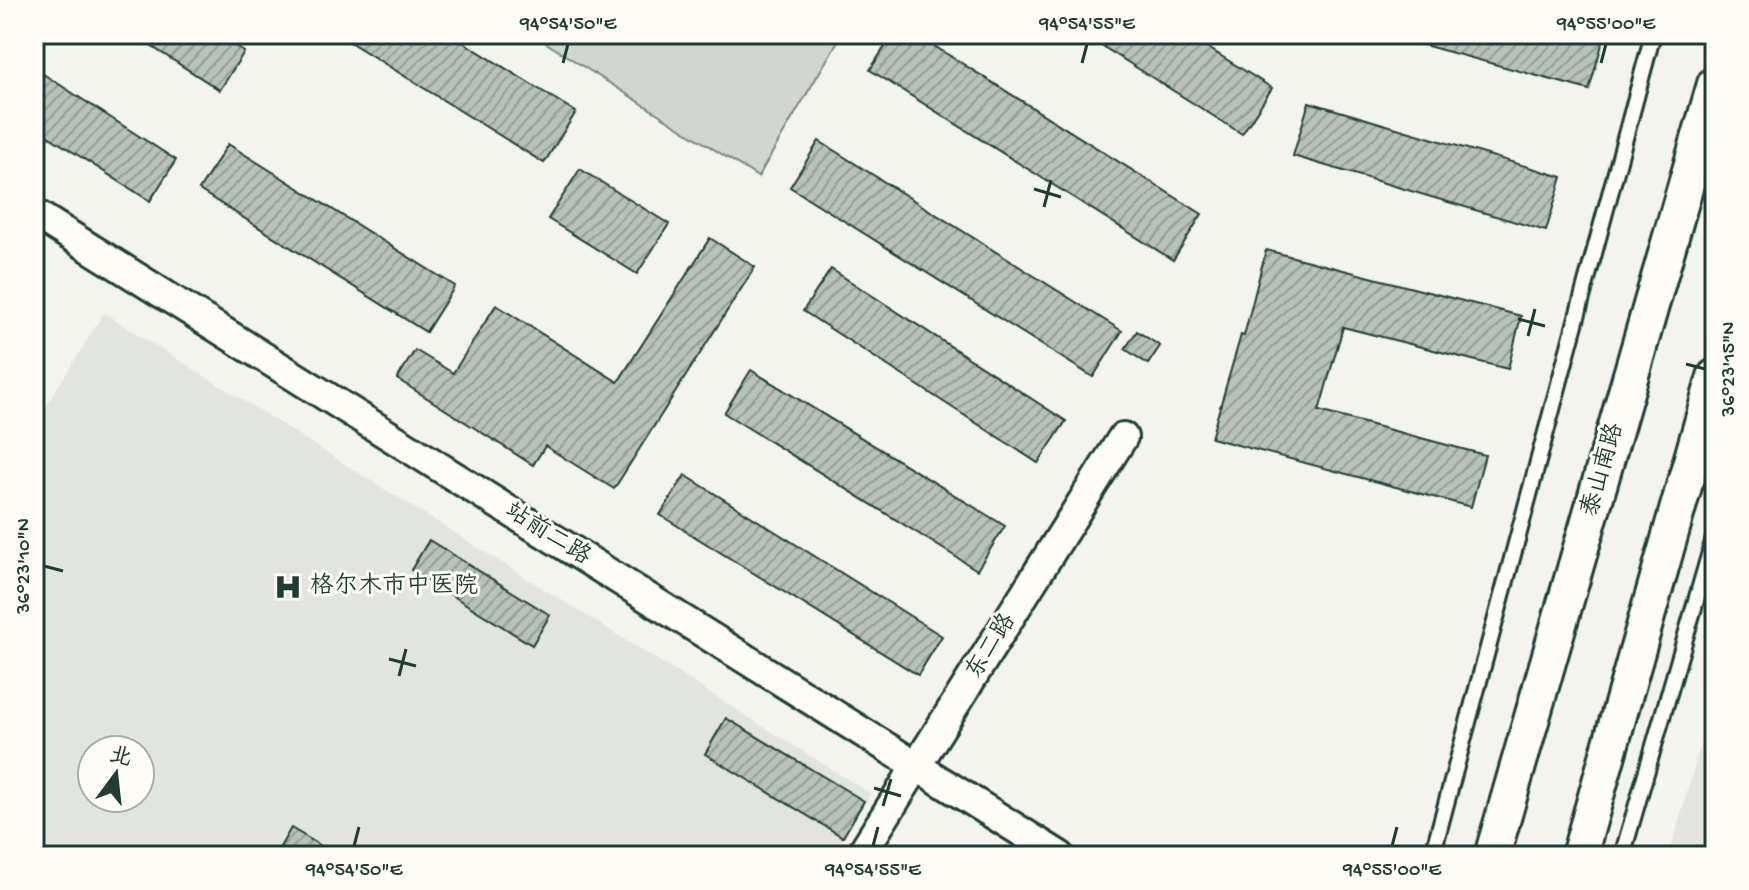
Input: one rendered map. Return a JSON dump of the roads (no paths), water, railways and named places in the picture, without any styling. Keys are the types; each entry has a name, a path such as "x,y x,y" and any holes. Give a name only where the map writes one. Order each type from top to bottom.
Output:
{"street":[{"name":"泰山南路","path":"1492,856 1715,84"},
{"name":"站前二路","path":"34,213 1060,856"},
{"path":"1579,856 1715,377"},
{"name":"东二路","path":"860,856 1123,437"}],"lane":[{"path":"1432,856 1653,34"},
{"path":"1622,856 1715,535"}],"place":[{"name":"格尔木市中医院","path":"288,587"}]}
